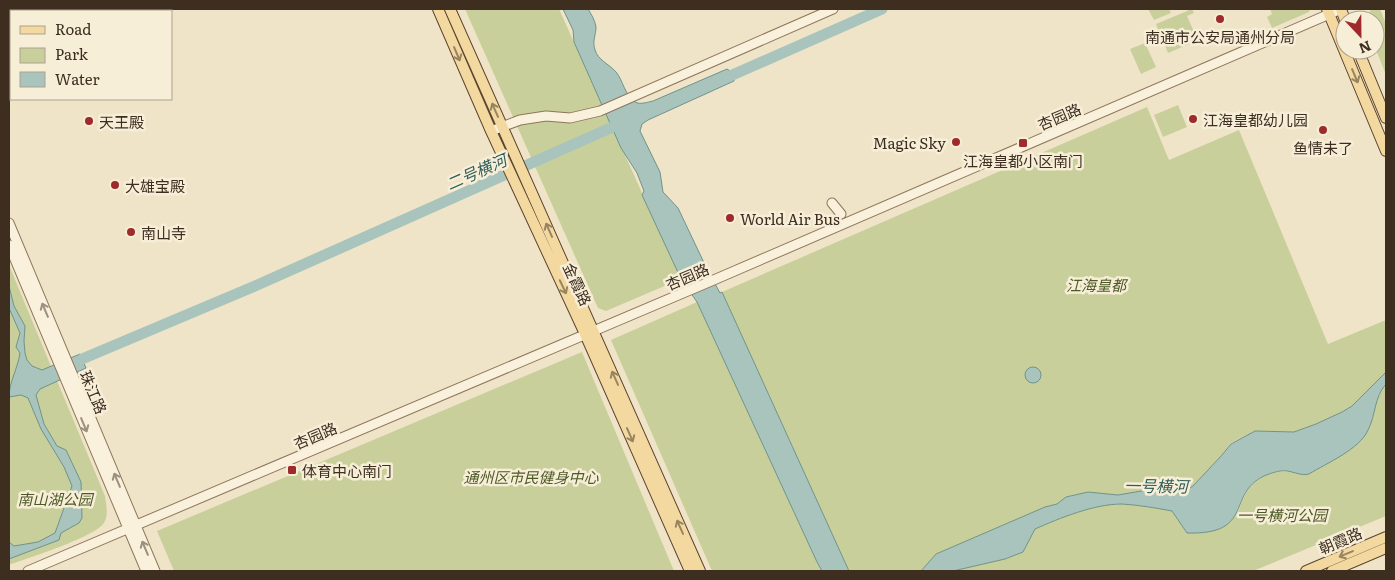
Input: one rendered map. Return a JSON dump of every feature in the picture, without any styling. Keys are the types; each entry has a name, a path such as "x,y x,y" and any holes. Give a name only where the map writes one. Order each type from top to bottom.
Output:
{"main road":[{"name":"金霞路","path":"438,9 503,158 590,333 700,571"},
{"name":"金霞路","path":"450,9 524,176 690,571"},
{"path":"1328,12 1386,150"},
{"path":"1362,60 1386,118"},
{"name":"朝霞路","path":"1306,571 1386,537"},
{"name":"朝霞路","path":"1332,571 1386,548"}],"street":[{"path":"491,131 520,120 546,116 570,118 600,111 832,9"},
{"name":"杏园路","path":"28,571 687,292 1328,12 1341,9"},
{"path":"832,203 841,214"},
{"name":"珠江路","path":"9,223 69,379 132,527 155,571"},
{"name":"珠江路","path":"9,245 60,357"},
{"name":"珠江路","path":"132,527 146,571"}],"green space":[{"path":"465,9 559,9 681,279 606,311 598,308"},
{"path":"1148,9 1169,9 1171,13 1154,20"},
{"path":"1192,9 1194,13 1187,16 1196,36 1203,34 1204,38 1168,53 1156,24"},
{"path":"1270,9 1310,9 1309,12 1272,28 1267,17 1272,14"},
{"path":"1385,22 1386,24 1386,75 1380,60 1385,60"},
{"path":"1145,43 1156,67 1141,74 1130,49"},
{"path":"1178,105 1187,127 1163,137 1154,115"},
{"name":"江海皇都","path":"1147,107 1169,160 1239,130 1328,344 1386,320 1386,372 1352,406 1316,424 1294,432 1255,431 1231,443 1193,486 1183,492 1160,491 1118,495 1088,492 1066,497 1057,504 1045,507 936,554 921,571 849,571 722,292"},
{"name":"南山湖公园","path":"9,265 105,496 107,513 106,520 98,529 75,541 9,565"},
{"path":"697,302 822,571 712,571 611,340"},
{"name":"通州区市民健身中心","path":"582,352 674,571 174,571 157,531"},
{"name":"一号横河公园","path":"1386,384 1386,516 1253,571 953,571 1005,559 1022,552 1035,529 1066,516 1100,506 1122,504 1172,511 1187,533 1238,512 1250,487 1254,483 1272,473 1292,472 1373,418 1378,396"}],"water":[{"path":"563,9 588,9 596,27 594,44 596,53 616,72 629,96 637,103 653,101 727,69 735,74 734,81 648,120 642,124 640,131 660,172 663,192 678,208 707,269 720,293 722,292 849,571 822,571 817,562 697,302 681,279 642,195 644,191 637,173 621,148 574,42 573,30"},
{"path":"9,286 14,306 25,326 25,353 27,360 32,366 42,370 80,354 86,368 40,389 36,395 44,424 57,446 66,450 81,482 82,518 79,523 61,533 59,540 9,559 9,542 14,546 38,542 55,533 72,486 64,467 41,429 28,398 21,395 9,397 10,386 20,353 16,347 20,333 9,308"},
{"path":"1033,367 1039,369 1041,375 1039,381 1033,383 1027,381 1025,375 1027,369"},
{"path":"1386,372 1386,384 1377,400 1371,424 1364,437 1358,443 1342,455 1309,474 1284,471 1264,476 1253,484 1231,521 1222,527 1208,532 1187,533 1172,511 1122,504 1100,506 1077,512 1035,529 1023,552 1005,559 953,571 921,571 936,554 1045,507 1057,504 1066,497 1088,492 1118,495 1147,490 1173,493 1183,492 1193,486 1231,444 1255,431 1294,432 1342,412 1352,406"}],"waterway":[{"name":"二号横河","path":"721,80 882,9"},
{"name":"二号横河","path":"82,359 255,286 626,121"}],"place":[{"name":"南通市公安局通州分局","path":"1220,19"},
{"name":"江海皇都幼儿园","path":"1193,119"},
{"name":"天王殿","path":"89,121"},
{"name":"鱼情未了","path":"1323,130"},
{"name":"Magic Sky","path":"956,142"},
{"name":"江海皇都小区南门","path":"1023,143"},
{"name":"大雄宝殿","path":"115,185"},
{"name":"World Air Bus","path":"730,218"},
{"name":"南山寺","path":"131,232"},
{"name":"体育中心南门","path":"292,470"}],"water label":[{"name":"一号横河","path":"1156,485"}]}
